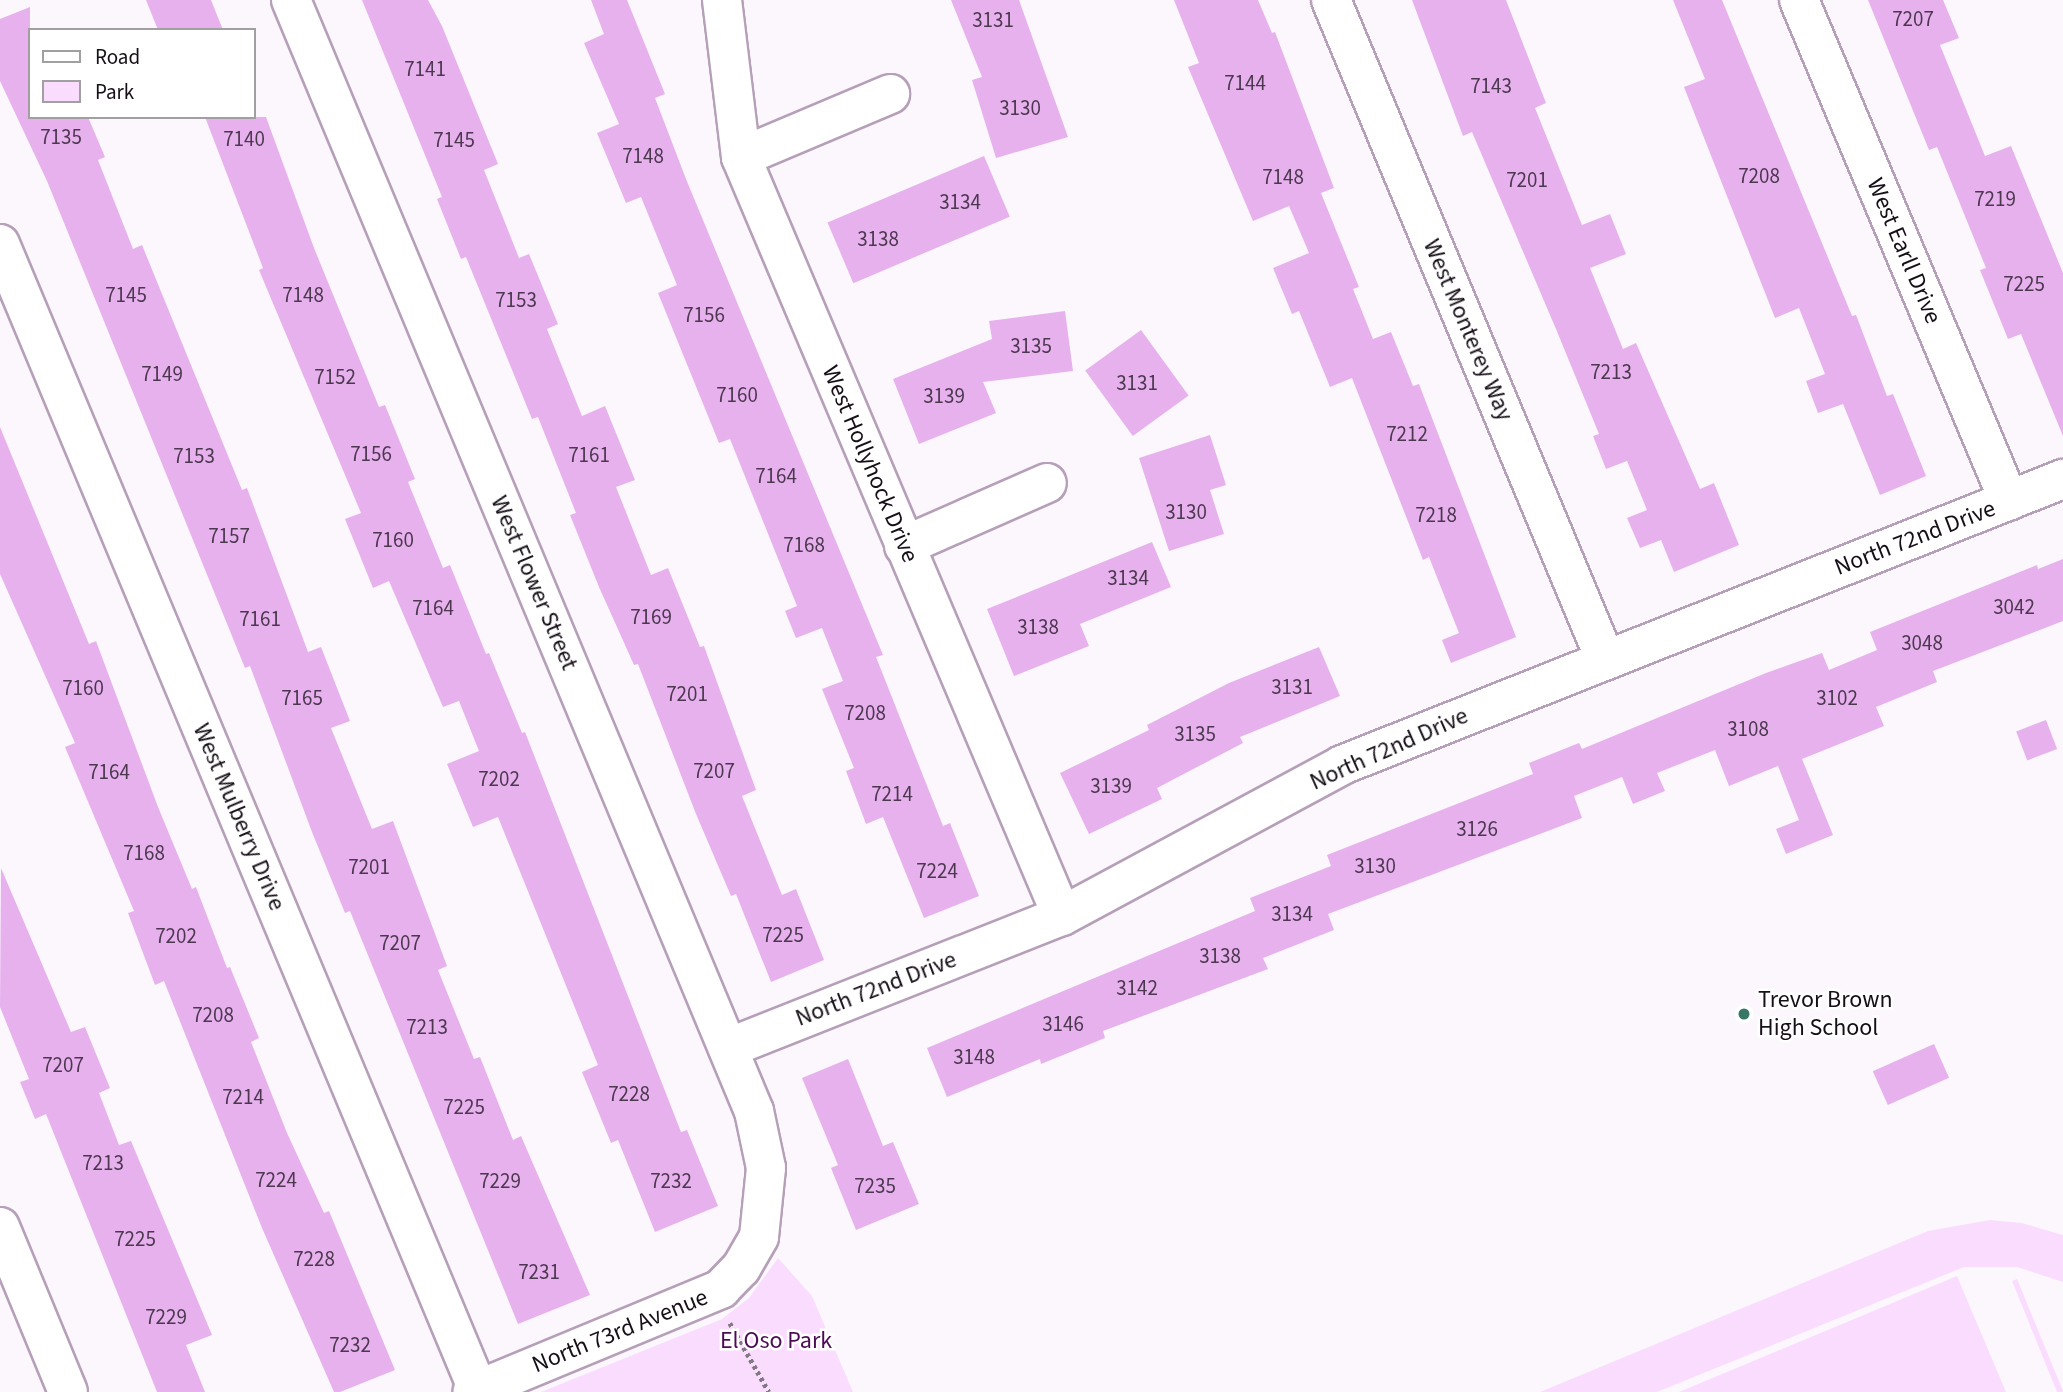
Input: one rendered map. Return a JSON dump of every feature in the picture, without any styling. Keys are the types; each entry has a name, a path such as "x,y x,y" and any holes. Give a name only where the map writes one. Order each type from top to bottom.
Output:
{"street":[{"name":"West Flower Street","path":"291,0 754,1111 766,1168"},
{"name":"West Hollyhock Drive","path":"722,0 741,157 1062,916"},
{"name":"West Monterey Way","path":"1331,0 1605,659"},
{"name":"West Earll Drive","path":"1799,0 2009,501"},
{"path":"741,157 890,94"},
{"name":"West Mulberry Drive","path":"0,244 475,1391"},
{"name":"North 72nd Drive","path":"728,1048 1062,916 1342,765 2063,479"},
{"path":"904,546 1047,483"},
{"name":"North 73rd Avenue","path":"475,1391 722,1289 741,1268 759,1237 766,1168"},
{"path":"0,1227 68,1392"}],"path":[{"path":"726,1316 747,1345 769,1392"}],"green space":[{"path":"1990,1220 2022,1223 2063,1235 2063,1282 2017,1267 1964,1267 1657,1392 1540,1392 1928,1231"},
{"name":"El Oso Park","path":"778,1258 812,1296 853,1392 541,1392 722,1319 749,1298"},
{"path":"1957,1276 2006,1392 1679,1392"},
{"path":"2017,1279 2063,1392 2057,1392 2012,1281"}],"building":[{"path":"146,0 211,0 222,28 157,28"},
{"path":"362,0 428,0 442,26 498,164 484,170 519,258 529,254 558,324 547,329 582,416 605,406 635,480 616,487 651,575 668,568 700,647 704,646 756,790 742,796 782,895 796,889 824,960 771,982 736,894 731,896 696,814 638,664 634,665 599,587 570,515 576,513 538,417 532,419 466,257 461,259 437,199 442,197"},
{"path":"591,0 627,0 665,94 655,98 686,179 883,655 876,657 943,826 950,823 979,896 924,918 883,817 866,824 846,771 854,768 822,689 843,681 822,628 796,638 785,611 797,606 730,439 719,443 658,293 677,285 641,197 626,203 597,133 619,124 584,43 604,34"},
{"path":"951,0 1019,0 1068,137 996,158 972,80 982,77"},
{"path":"1174,0 1258,0 1272,33 1275,32 1334,188 1321,193 1359,287 1353,289 1373,339 1391,332 1413,386 1419,384 1516,637 1451,663 1442,640 1459,633 1429,557 1423,560 1352,378 1330,387 1299,311 1292,314 1273,268 1309,253 1289,206 1253,221 1188,67 1199,63"},
{"path":"1412,0 1506,0 1546,103 1535,108 1582,225 1610,214 1626,254 1590,268 1623,349 1636,343 1700,489 1714,483 1739,545 1674,572 1661,540 1640,548 1627,518 1647,510 1627,461 1606,469 1593,436 1599,434 1556,329 1472,132 1463,136"},
{"path":"1673,0 1722,0 1852,316 1856,315 1887,396 1893,394 1926,476 1880,495 1843,404 1818,413 1806,381 1825,374 1799,308 1775,318 1684,87 1705,79"},
{"path":"1868,0 1943,0 1959,38 1940,45 1985,156 2011,146 2063,273 2063,436 2021,334 2008,339 1980,270 1986,268 1937,147 1929,150"},
{"path":"30,7 28,119 89,119 105,157 98,160 133,249 142,245 242,490 247,488 308,652 321,647 350,721 331,728 372,829 393,821 447,966 438,970 474,1059 480,1057 513,1140 521,1136 590,1295 518,1324 350,911 345,913 312,832 250,666 245,668 47,181 0,81 0,19"},
{"path":"266,117 314,248 379,407 385,405 415,479 408,482 443,568 450,565 486,654 489,653 522,733 525,732 681,1132 687,1130 718,1206 655,1232 618,1140 611,1143 582,1072 598,1065 498,817 473,827 447,764 479,751 459,701 443,707 389,581 373,588 345,519 361,513 259,270 263,268 206,119"},
{"path":"984,156 1010,217 853,283 828,222"},
{"path":"1065,311 1073,371 983,382 996,413 919,444 893,379 992,339 989,321"},
{"path":"1141,330 1189,396 1133,436 1085,371"},
{"path":"0,427 89,644 96,641 158,807 192,889 196,887 227,968 230,967 259,1038 251,1042 287,1133 324,1213 329,1211 395,1370 340,1392 334,1392 262,1228 164,981 155,985 128,913 134,911 65,747 75,743 0,574"},
{"path":"1210,435 1226,485 1210,490 1224,534 1169,551 1139,458"},
{"path":"1152,542 1171,587 1080,624 1089,646 1014,676 987,609"},
{"path":"2063,559 2063,621 1933,671 1937,682 1876,707 1884,726 1802,759 1833,835 1786,854 1776,829 1799,820 1778,766 1729,786 1715,750 1657,773 1665,791 1633,804 1622,777 1574,796 1582,818 1328,914 1334,930 1263,958 1268,969 1103,1031 1105,1038 1041,1064 1040,1059 947,1097 927,1048 1255,911 1250,898 1331,866 1327,855 1533,774 1529,763 1579,743 1582,749 1766,673 1822,653 1829,670 1877,650 1870,632 2037,565 2038,569"},
{"path":"1319,647 1340,696 1240,737 1243,743 1157,788 1162,799 1089,834 1060,773 1149,730 1147,725 1229,683"},
{"path":"2046,720 2057,749 2027,760 2016,731"},
{"path":"1,868 71,1032 85,1027 110,1088 99,1093 119,1145 131,1141 212,1335 186,1345 205,1392 157,1392 46,1114 35,1119 20,1082 29,1079 0,1007"},
{"path":"1934,1044 1949,1078 1888,1105 1873,1071"},
{"path":"848,1059 883,1146 893,1142 919,1204 856,1230 831,1168 838,1165 802,1078"}],"place":[{"name":"Trevor Brown High School","path":"1744,1014"}]}
